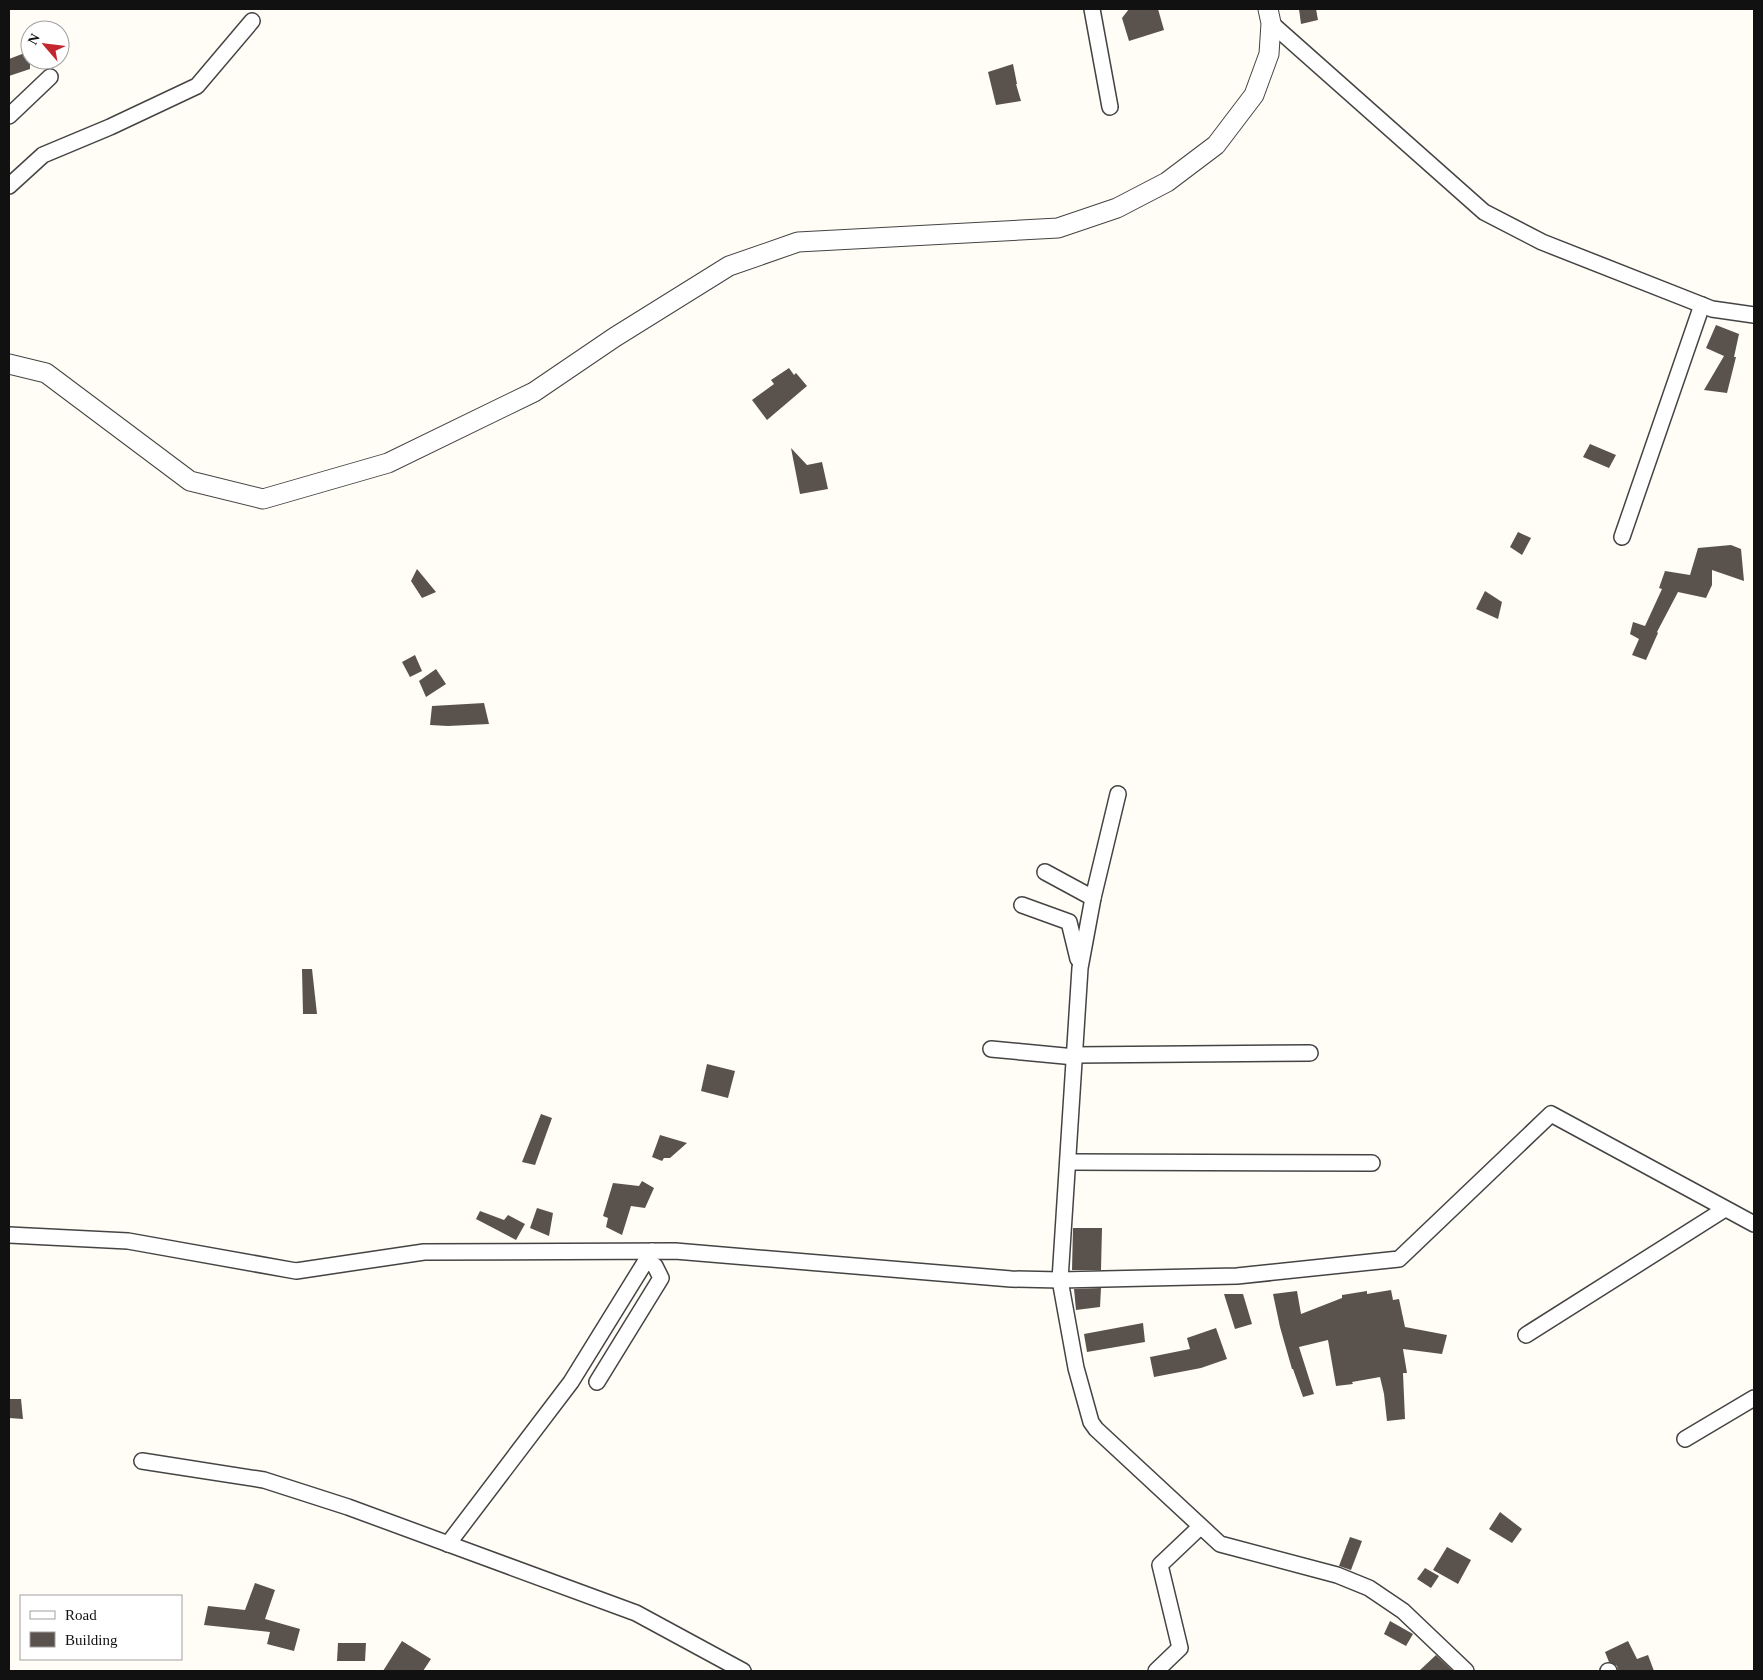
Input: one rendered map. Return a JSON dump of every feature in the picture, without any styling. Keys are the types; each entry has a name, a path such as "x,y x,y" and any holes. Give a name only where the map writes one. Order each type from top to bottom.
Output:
{"street":[{"path":"1092,9 1110,106"},
{"path":"1269,16 1484,212 1542,242 1712,309 1754,315"},
{"path":"9,364 46,373 190,481 263,499 388,463 534,392 615,336 729,266 798,242 1058,228 1116,208 1166,182 1216,146 1254,95 1269,54 1269,16"},
{"path":"9,186 43,155 110,127 196,86 252,21"},
{"path":"9,116 50,77"},
{"path":"1622,537 1702,305"},
{"path":"1118,794 1093,898 1080,968 1060,1280 1076,1368 1094,1426 1220,1544 1337,1575 1369,1588 1403,1611 1466,1671"},
{"path":"1045,872 1093,898"},
{"path":"1022,905 1069,922 1080,968"},
{"path":"991,1048 1075,1056 1310,1053"},
{"path":"9,1235 128,1241 296,1272 424,1252 649,1256 675,1251 1012,1279 1060,1280 1237,1276 1399,1259 1551,1114 1754,1224"},
{"path":"1068,1162 1372,1163"},
{"path":"1526,1335 1725,1209"},
{"path":"597,1382 661,1278 649,1256"},
{"path":"448,1544 570,1382 649,1256"},
{"path":"1685,1439 1754,1398"},
{"path":"142,1461 272,1482 348,1506 636,1613 743,1671"},
{"path":"1156,1671 1180,1648 1160,1565 1200,1527"}],"building":[{"path":"1129,9 1158,9 1164,30 1129,41 1122,18"},
{"path":"1299,9 1316,9 1318,20 1301,24"},
{"path":"20,55 20,70 27,70 9,76 9,59"},
{"path":"1013,64 1021,101 996,105 988,72"},
{"path":"1716,325 1739,334 1734,357 1736,357 1727,393 1704,390 1724,356 1706,348"},
{"path":"789,368 807,386 767,420 752,400 774,384 771,380"},
{"path":"1590,444 1616,455 1609,468 1583,457"},
{"path":"791,448 807,465 822,462 828,489 800,494"},
{"path":"1518,532 1531,538 1522,555 1510,547"},
{"path":"1731,545 1741,549 1744,581 1712,570 1712,585 1706,598 1678,592 1657,632 1646,660 1632,655 1639,639 1630,634 1633,622 1645,626 1662,589 1659,588 1665,571 1690,575 1698,548"},
{"path":"417,569 436,592 422,598 411,581"},
{"path":"1485,591 1502,602 1498,619 1476,609"},
{"path":"415,655 422,671 410,677 402,662"},
{"path":"436,669 446,684 426,697 419,681"},
{"path":"484,703 489,724 430,725 432,706"},
{"path":"302,969 312,969 317,1014 303,1014"},
{"path":"707,1064 735,1071 728,1098 701,1091"},
{"path":"541,1114 552,1118 535,1165 522,1162"},
{"path":"660,1135 687,1143 670,1158 664,1158 662,1161 652,1157"},
{"path":"642,1181 654,1188 645,1208 631,1206 622,1235 606,1227 608,1218 603,1216 613,1183 639,1186"},
{"path":"537,1208 553,1213 549,1236 530,1228"},
{"path":"480,1211 504,1220 508,1215 525,1224 516,1240 476,1219"},
{"path":"1073,1228 1102,1228 1101,1270 1072,1270"},
{"path":"1101,1288 1100,1307 1076,1310 1074,1289"},
{"path":"1391,1290 1393,1300 1399,1299 1405,1327 1447,1335 1442,1354 1403,1349 1407,1373 1403,1373 1405,1419 1387,1421 1380,1377 1336,1386 1328,1340 1299,1347 1314,1394 1303,1397 1292,1369 1273,1294 1297,1291 1301,1314 1342,1298 1342,1295 1367,1291 1367,1294"},
{"path":"1224,1294 1243,1294 1252,1324 1235,1329"},
{"path":"1143,1323 1145,1342 1087,1352 1084,1334"},
{"path":"1216,1328 1227,1359 1201,1368 1154,1377 1150,1357 1190,1349 1187,1338"},
{"path":"9,1399 21,1399 23,1419 9,1418"},
{"path":"1500,1512 1522,1529 1512,1543 1489,1529"},
{"path":"1350,1537 1362,1541 1351,1570 1339,1566"},
{"path":"1447,1547 1471,1560 1458,1584 1433,1570"},
{"path":"1425,1568 1439,1576 1431,1588 1417,1579"},
{"path":"255,1583 275,1590 265,1619 300,1629 294,1651 267,1644 270,1632 204,1625 208,1606 245,1610"},
{"path":"1390,1621 1413,1634 1406,1646 1384,1634"},
{"path":"402,1641 431,1659 423,1671 383,1671"},
{"path":"1628,1641 1637,1659 1648,1655 1654,1671 1618,1671 1617,1666 1609,1662 1605,1652"},
{"path":"338,1643 366,1643 365,1661 337,1661"},
{"path":"1436,1655 1453,1671 1419,1671"}]}
